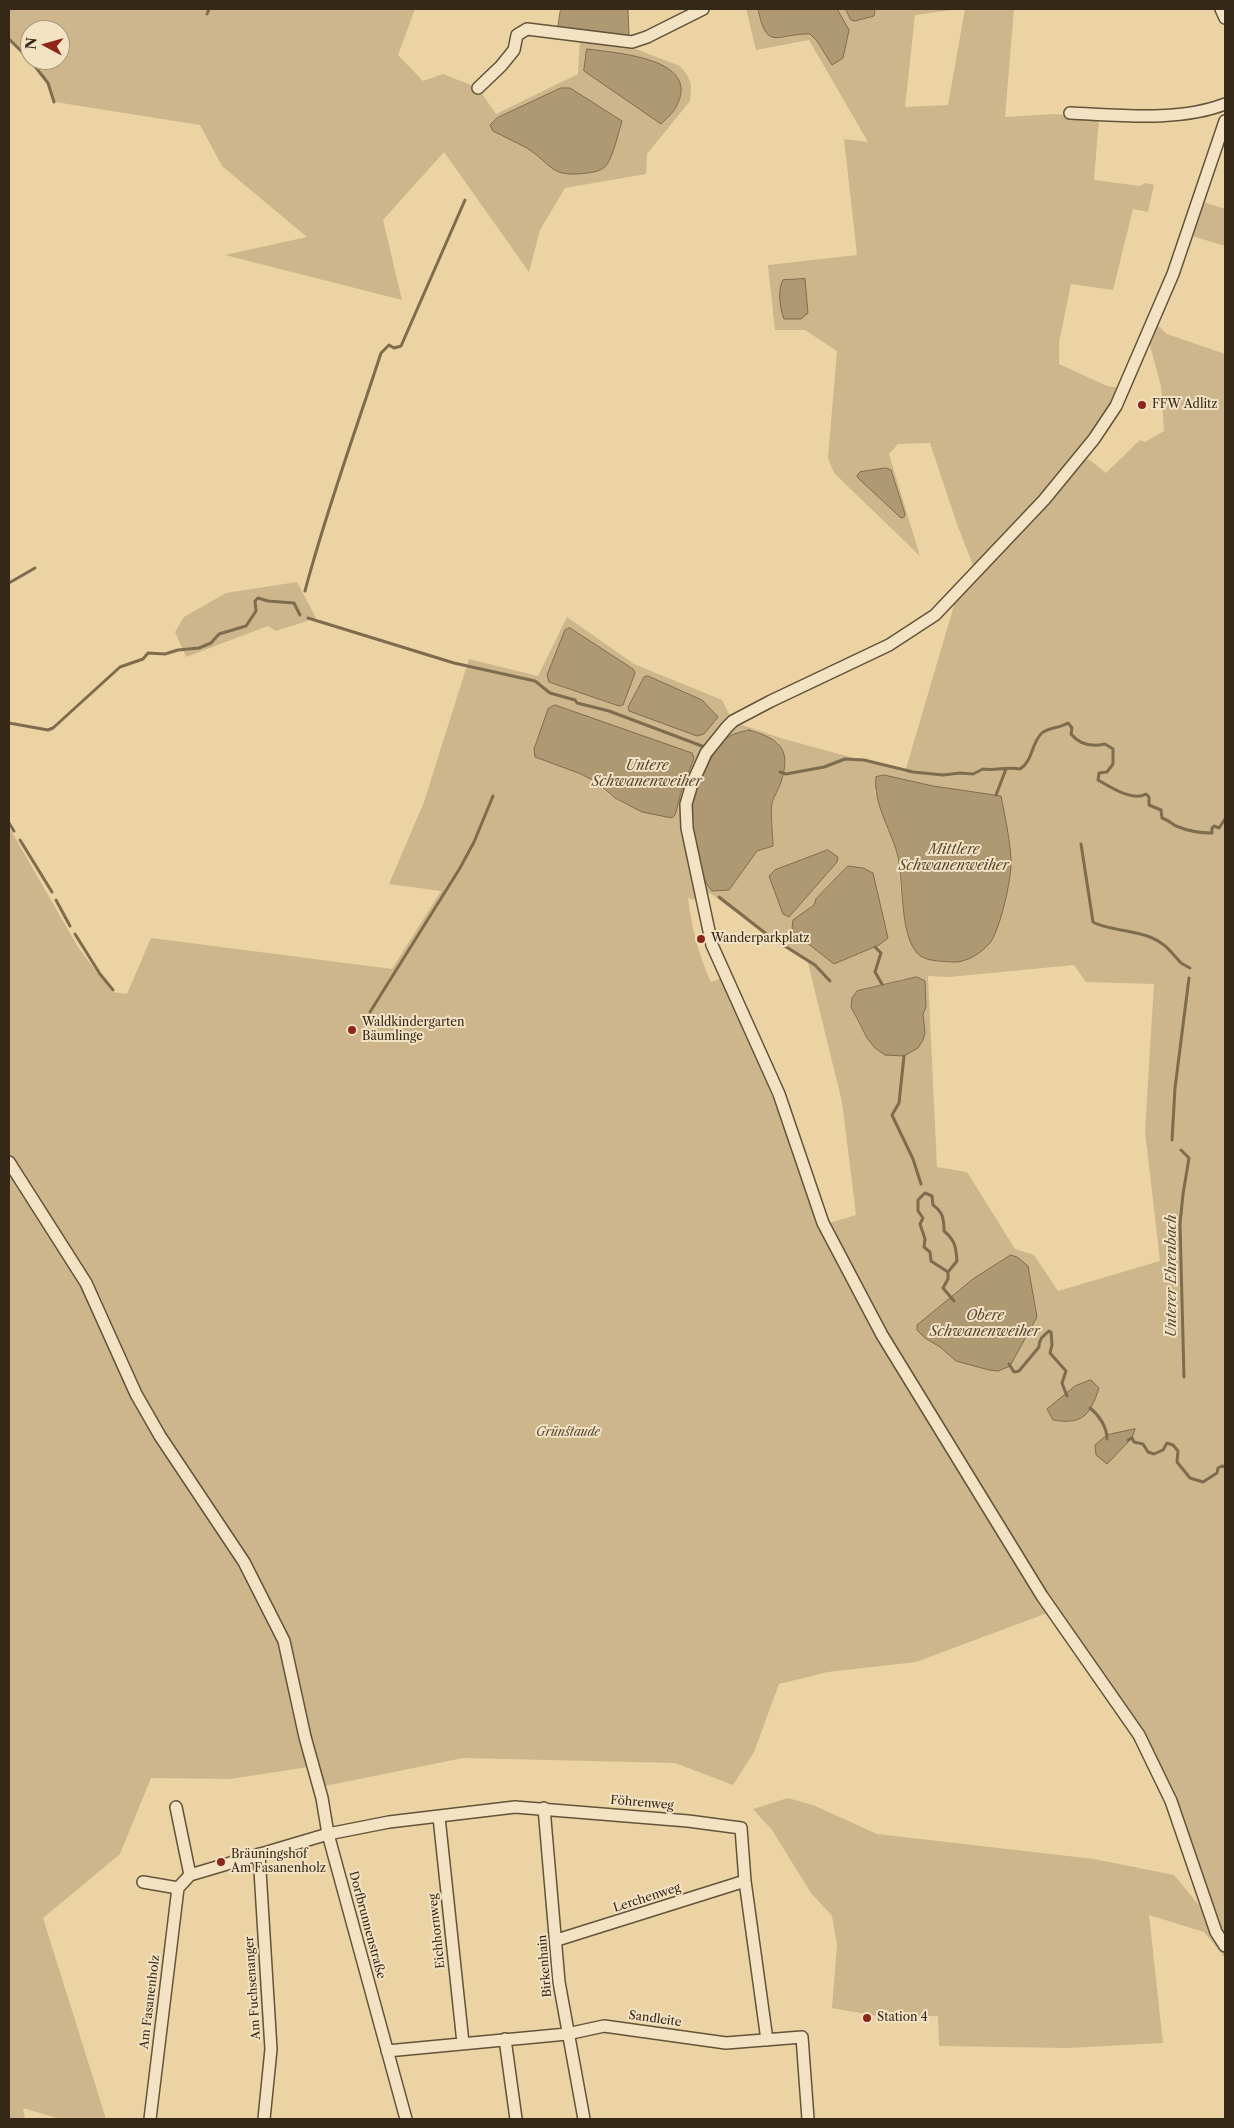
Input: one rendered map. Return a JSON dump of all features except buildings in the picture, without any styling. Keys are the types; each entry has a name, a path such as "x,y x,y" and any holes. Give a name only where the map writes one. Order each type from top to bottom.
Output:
{"street":[{"path":"478,88 501,66 514,50 517,35 527,29 619,42 632,42 647,37 703,9"},
{"path":"1221,9 1225,18"},
{"path":"1070,112 1138,116 1205,112 1225,104"},
{"path":"1225,121 1174,274 1116,406 1094,438 1044,500 935,615 889,645 733,721 712,744 699,766 688,796 686,816 686,828 712,945 779,1094 823,1223 882,1335 1042,1596 1139,1734 1171,1801 1216,1932 1225,1946"},
{"name":"Dorfbrunnenstraße","path":"9,1162 86,1283 136,1394 160,1436 244,1562 284,1641 305,1738 322,1798 328,1834 406,2119"},
{"path":"176,1807 190,1875"},
{"name":"Föhrenweg","path":"328,1834 389,1822 515,1807 688,1821 741,1828 745,1881 768,2040"},
{"name":"Birkenhain","path":"544,1808 557,1940 559,1982 584,2119"},
{"name":"Eichhornweg","path":"439,1816 463,2042"},
{"path":"143,1882 178,1888 190,1875 328,1834"},
{"name":"Am Fuchsenanger","path":"259,1854 271,2049 264,2119"},
{"name":"Lerchenweg","path":"557,1940 745,1881"},
{"name":"Am Fasanenholz","path":"150,2119 178,1888"},
{"name":"Sandleite","path":"388,2051 505,2038 567,2034 604,2026 726,2043 802,2037 808,2119"},
{"path":"505,2038 516,2119"}],"green space":[{"path":"9,9 415,9 398,55 423,81 443,74 478,88 496,114 578,74 580,39 628,46 680,66 688,76 691,85 690,101 647,154 646,174 565,188 540,230 529,272 444,152 383,220 402,300 225,255 307,237 222,166 200,125 55,102 40,70 70,70 70,20 20,20 20,49 9,37"},
{"path":"746,9 959,9 915,15 905,107 948,105 965,9 1014,9 1005,117 1055,114 1099,118 1094,180 1140,186 1145,183 1154,185 1148,212 1133,209 1113,290 1071,284 1059,343 1059,364 1107,386 1121,388 1112,407 1041,498 974,568 930,443 898,444 889,454 920,556 834,473 828,458 837,351 805,330 775,330 768,265 857,255 844,139 868,142 809,40 756,50"},
{"path":"1204,202 1225,209 1225,246 1192,236"},
{"name":"Grünstaude","path":"1155,323 1167,334 1225,354 1225,1958 1204,1932 1149,1915 1163,2043 1068,2048 939,2046 938,2016 877,2016 832,2008 837,1945 832,1916 811,1893 772,1830 753,1809 788,1798 813,1805 877,1834 1094,1859 1174,1875 1203,1910 1171,1801 1139,1735 1050,1612 916,1662 828,1672 779,1684 754,1752 733,1785 675,1763 463,1758 315,1788 308,1767 230,1779 151,1778 120,1854 43,1918 106,2119 60,2119 23,2108 25,2119 9,2119 9,827 78,947 112,992 127,994 151,938 392,969 441,891 389,884 424,802 469,659 538,676 567,617 634,664 722,700 733,722 784,739 905,772 955,602 1047,503 1083,458 1091,461 1106,473 1140,440 1145,442 1164,431 1161,386 1148,338","holes":["570,628 593,644 623,705 619,706 549,682","648,676 702,700 628,707 644,677","760,734 779,743 781,783 771,805 773,846 757,851 705,882 703,876","581,774 681,792 675,815 637,809 611,796","933,786 1001,796 966,961 934,961 922,957 912,946 905,921 898,866 891,831 874,790","848,866 873,878 888,938 879,945 834,964 806,942 809,908 814,905 816,899","710,893 767,936 808,963 842,1102 856,1215 826,1224 722,978 711,982 706,972 696,941 688,898 699,903 699,898","1074,965 1086,982 1154,984 1145,1131 1160,1261 1058,1291 1034,1255 1015,1249 967,1172 937,1167 928,976 949,977","905,979 925,981 926,1007 923,1014 867,1038 857,1021 853,1009 854,997 857,991","951,1298 998,1371 956,1361 940,1347 925,1338 918,1330 917,1325"]},
{"path":"297,582 316,618 276,631 268,626 186,657 175,632 184,617 226,593"}],"water":[{"path":"561,9 628,9 629,36 619,37 559,28"},
{"path":"758,9 837,9 849,30 843,58 832,65 817,41 810,34 775,38 770,36 761,23"},
{"path":"846,9 875,9 874,16 855,21 851,20"},
{"path":"587,49 635,56 667,68 678,78 681,91 675,109 661,124 584,71"},
{"path":"561,88 570,88 622,121 611,156 605,167 600,170 575,174 559,172 527,148 493,131 490,125 497,118"},
{"path":"805,279 808,313 801,319 784,319 780,299 780,288 783,280"},
{"path":"886,468 891,470 905,514 901,518 857,475 860,472"},
{"path":"570,628 633,669 635,673 623,705 619,706 549,682 547,675 565,630"},
{"name":"Untere Schwanenweiher","path":"648,676 702,700 718,717 704,734 697,736 629,711 628,707 644,677"},
{"name":"Untere Schwanenweiher","path":"555,705 692,753 694,758 681,792 675,815 672,818 642,812 615,798 596,782 581,774 535,757 534,749 548,709"},
{"path":"749,730 775,741 784,753 784,770 771,807 773,846 757,851 729,890 712,891 704,877 694,840 692,806 700,779 721,744 732,735"},
{"name":"Mittlere Schwanenweiher","path":"884,775 933,786 1001,796 1011,860 1007,891 1001,917 993,938 982,951 973,957 958,962 929,960 920,956 911,944 905,919 897,853 877,796 876,777"},
{"path":"828,850 838,857 837,862 789,917 783,914 769,876 775,870"},
{"name":"Mittlere Schwanenweiher","path":"848,866 863,868 873,873 888,938 879,945 834,964 806,942 797,940 792,928 793,920 814,905 816,899"},
{"path":"917,977 925,981 926,1007 923,1014 925,1033 923,1040 918,1048 904,1056 885,1055 875,1048 867,1038 851,1007 852,998 857,991"},
{"name":"Obere Schwanenweiher","path":"1011,1255 1017,1257 1028,1266 1037,1317 1010,1366 998,1371 956,1361 917,1330 917,1325 973,1279"},
{"path":"1091,1380 1099,1388 1092,1405 1084,1416 1072,1421 1053,1420 1047,1409 1075,1386"},
{"path":"1135,1429 1132,1438 1107,1464 1096,1455 1095,1445 1107,1435"}],"waterway":[{"path":"207,14 209,9"},
{"path":"9,39 20,50"},
{"path":"38,70 48,83 54,102"},
{"path":"305,591 331,502 381,353 389,345 394,348 401,346 465,200"},
{"path":"9,583 35,568"},
{"path":"9,723 48,730 53,728 120,667 143,659 148,653 165,654 178,650 199,648 211,643 219,634 246,626 256,611 255,601 258,598 268,601 294,603 300,615"},
{"path":"308,618 454,663 535,681 550,693 575,700 577,703 609,711 702,746"},
{"path":"780,772 786,774 824,767 845,759 864,760 913,772 943,775 973,774 983,769 1020,769 1030,757 1038,737 1042,733 1068,723 1072,728 1071,734 1078,741 1091,745 1105,744 1113,749 1113,764 1107,772 1099,773 1098,780 1128,795 1141,796 1146,794 1149,797 1149,805 1161,810 1162,818 1185,829 1212,833 1212,828 1214,826 1219,828 1225,819"},
{"path":"996,795 1006,769"},
{"path":"370,1012 460,868 474,842 493,796"},
{"path":"9,823 14,831"},
{"path":"20,840 52,892"},
{"path":"1081,844 1093,922 1155,939 1167,948 1181,963 1190,968"},
{"path":"719,897 769,936 815,965 830,981"},
{"path":"56,900 70,926"},
{"path":"75,934 100,974 113,990"},
{"path":"875,947 881,953 875,972 882,984"},
{"name":"Unterer Ehrenbach","path":"1172,1140 1175,1088 1189,978"},
{"path":"904,1056 899,1103 892,1115 913,1159 921,1184"},
{"name":"Unterer Ehrenbach","path":"1181,1150 1189,1158 1180,1224 1184,1377"},
{"path":"948,1272 957,1261 953,1241 944,1231 942,1216 933,1205 932,1196 925,1193 918,1200 918,1211 923,1218 920,1224 925,1239 924,1247 930,1252 931,1261 948,1272 948,1279 943,1288 954,1301"},
{"path":"1009,1364 1014,1372 1019,1371 1039,1347 1042,1338 1049,1331 1051,1332 1052,1345 1050,1353 1066,1371 1062,1383 1067,1396"},
{"path":"1090,1408 1102,1422 1106,1430 1107,1439"},
{"path":"1128,1440 1132,1438 1134,1442 1143,1444 1148,1452 1154,1454 1163,1450 1167,1443 1173,1445 1178,1451 1177,1462 1190,1478 1203,1482 1217,1473 1218,1468 1225,1467"}],"place":[{"name":"FFW Adlitz","path":"1142,405"},
{"name":"Wanderparkplatz","path":"701,939"},
{"name":"Waldkindergarten Bäumlinge","path":"352,1030"},
{"name":"Bräuningshof Am Fasanenholz","path":"221,1862"},
{"name":"Station 4","path":"867,2018"}]}
